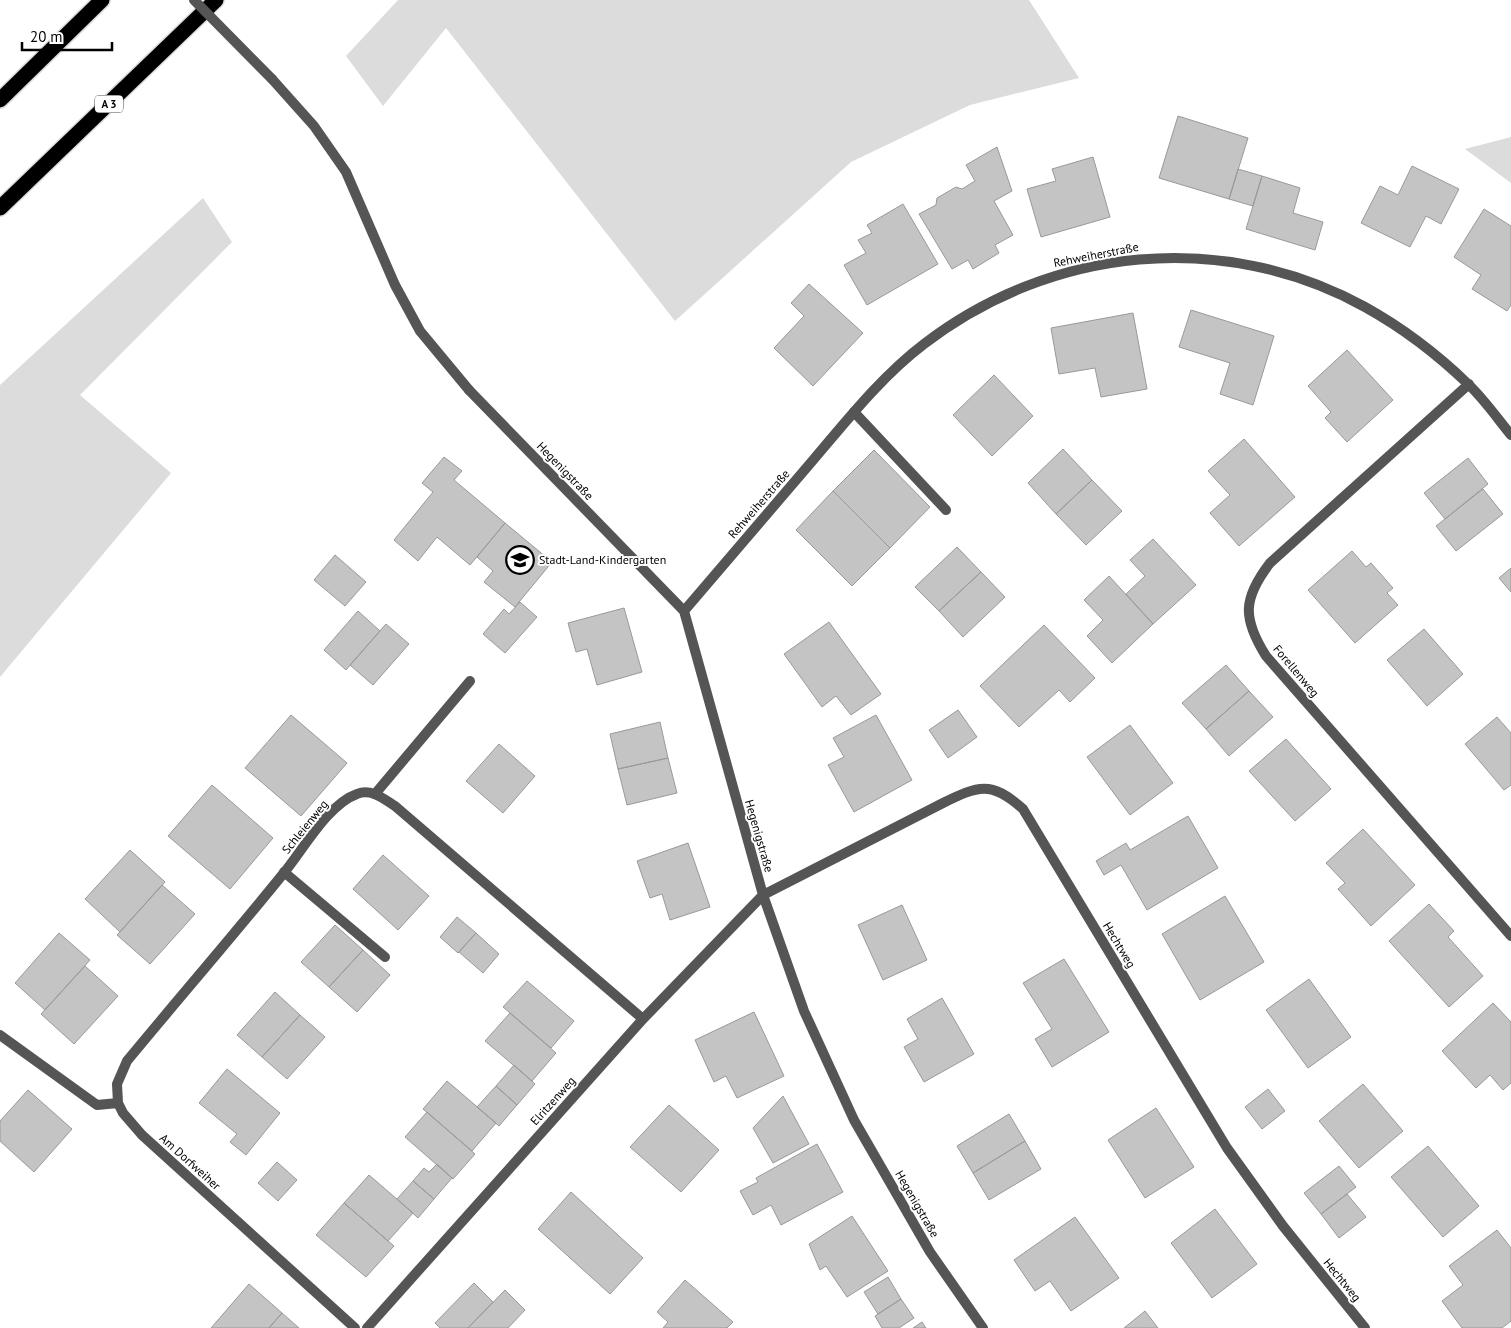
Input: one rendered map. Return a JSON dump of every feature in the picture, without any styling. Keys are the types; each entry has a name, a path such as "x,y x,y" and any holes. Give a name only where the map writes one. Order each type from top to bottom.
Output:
{"highway":[{"path":"0,100 102,0"},
{"name":"A 3","path":"0,208 216,0"}],"street":[{"name":"Hegenigstraße","path":"194,0 314,126 346,172 396,285 420,331 469,390 684,611 764,895 804,1011 854,1120 930,1252 982,1328"},
{"name":"Rehweiherstraße","path":"684,611 854,412 893,371 923,344 991,300 1052,276 1139,258 1177,256 1226,261 1271,271 1318,286 1365,307 1413,339 1469,384 1511,435"},
{"name":"Forellenweg","path":"1469,384 1270,563 1253,588 1247,609 1256,640 1266,656 1511,936"},
{"path":"854,412 946,510"},
{"path":"470,681 375,794 395,806 644,1019"},
{"name":"Hechtweg","path":"764,895 972,789 993,790 1012,800 1023,810 1227,1148 1283,1226 1365,1328"},
{"name":"Schleienweg","path":"118,1104 117,1084 127,1061 333,811 356,794 365,792 375,794"},
{"path":"284,872 385,956"},
{"name":"Elritzenweg","path":"367,1328 644,1019 764,895"},
{"path":"0,1035 97,1105 118,1104"},
{"name":"Am Dorfweiher","path":"118,1104 123,1114 142,1135 355,1328"}],"shaded area":[{"path":"398,0 1029,0 1079,78 970,105 851,162 675,321 446,28 383,106 346,56"},
{"path":"1511,137 1511,183 1465,149"},
{"path":"203,198 232,242 80,395 171,473 0,677 0,385"}],"building":[{"path":"1178,116 1248,138 1229,199 1159,178"},
{"path":"997,147 1012,191 994,201 1013,235 995,245 999,253 973,269 968,260 952,269 919,214 936,205 937,198 956,187 962,189 975,181 966,165"},
{"path":"1093,157 1110,217 1041,237 1027,189 1056,181 1052,169"},
{"path":"1412,166 1459,189 1441,224 1426,216 1410,247 1361,223 1380,186 1398,195"},
{"path":"1238,169 1262,176 1253,206 1229,199"},
{"path":"1262,176 1300,188 1293,213 1323,222 1315,250 1246,229"},
{"path":"903,204 938,264 867,305 844,265 866,253 858,240 872,233 867,225"},
{"path":"1484,209 1511,226 1511,305 1507,311 1472,289 1481,275 1454,257"},
{"path":"809,284 863,333 813,386 774,348 804,316 791,303"},
{"path":"1191,310 1274,336 1253,405 1220,394 1230,363 1179,347"},
{"path":"1133,313 1147,389 1101,397 1095,368 1059,374 1051,328"},
{"path":"1347,350 1393,400 1347,442 1325,418 1331,412 1308,386"},
{"path":"994,375 1033,416 992,456 953,415"},
{"path":"1244,439 1295,497 1239,546 1210,513 1230,495 1208,471"},
{"path":"1063,449 1092,480 1056,514 1028,483"},
{"path":"874,450 930,507 890,548 833,491"},
{"path":"444,457 462,471 454,480 505,523 470,565 437,537 418,561 394,540 433,492 422,483"},
{"path":"1468,458 1488,484 1445,519 1424,493"},
{"path":"1092,480 1122,511 1086,545 1056,514"},
{"path":"1483,489 1503,514 1456,551 1436,526"},
{"path":"833,491 890,548 852,586 796,530"},
{"path":"505,523 552,562 515,607 484,582 493,571 477,557"},
{"path":"1153,539 1196,585 1153,624 1126,594 1145,576 1130,560"},
{"path":"957,547 981,572 939,611 915,587"},
{"path":"1352,551 1366,567 1371,563 1393,588 1387,593 1398,605 1355,643 1308,590"},
{"path":"335,555 366,582 345,606 314,580"},
{"path":"1511,568 1511,592 1499,578"},
{"path":"981,572 1005,597 963,637 939,611"},
{"path":"1109,576 1153,624 1112,663 1087,636 1103,620 1084,600"},
{"path":"520,602 537,617 505,653 483,634 504,609 509,614"},
{"path":"624,608 642,672 597,685 587,649 576,652 568,623"},
{"path":"358,611 380,631 346,670 324,650"},
{"path":"829,622 881,694 851,715 836,696 822,707 784,654"},
{"path":"386,624 409,644 373,685 350,665"},
{"path":"1044,625 1095,678 1070,702 1059,690 1019,727 980,686"},
{"path":"1424,629 1463,674 1427,706 1387,660"},
{"path":"1226,665 1249,691 1206,729 1182,703"},
{"path":"1249,691 1273,717 1229,756 1206,729"},
{"path":"958,710 977,737 948,758 929,730"},
{"path":"291,715 347,763 301,816 245,768"},
{"path":"876,715 912,780 854,812 828,765 844,757 833,738"},
{"path":"1497,717 1511,733 1511,785 1504,790 1465,744"},
{"path":"660,722 668,758 618,769 610,734"},
{"path":"1130,725 1173,783 1130,815 1087,757"},
{"path":"1286,739 1331,789 1295,821 1249,771"},
{"path":"499,744 535,776 503,813 466,781"},
{"path":"668,758 677,793 627,805 618,769"},
{"path":"212,785 273,838 230,889 168,836"},
{"path":"1188,816 1218,868 1147,910 1121,865 1104,875 1096,861 1126,843 1130,850"},
{"path":"1363,829 1415,885 1371,926 1338,889 1345,883 1326,863"},
{"path":"688,843 710,907 670,920 662,894 650,898 637,861"},
{"path":"130,850 165,882 120,932 85,899"},
{"path":"383,855 429,896 398,930 353,889"},
{"path":"162,885 195,914 150,964 117,935"},
{"path":"1225,896 1264,962 1200,1000 1162,934"},
{"path":"1429,904 1454,931 1448,937 1483,976 1449,1007 1389,941"},
{"path":"902,905 927,960 883,980 858,925"},
{"path":"457,917 476,933 458,953 440,937"},
{"path":"335,925 363,950 329,987 301,962"},
{"path":"59,933 90,960 45,1010 15,983"},
{"path":"476,933 499,954 483,973 459,952"},
{"path":"363,950 390,975 357,1012 329,987"},
{"path":"1064,959 1109,1032 1052,1067 1035,1039 1052,1029 1023,983"},
{"path":"85,966 118,996 74,1044 41,1014"},
{"path":"1309,979 1351,1037 1308,1068 1266,1010"},
{"path":"527,981 574,1021 551,1048 503,1007"},
{"path":"275,992 300,1015 262,1057 237,1035"},
{"path":"942,998 974,1054 924,1082 904,1047 918,1039 907,1019"},
{"path":"1493,1003 1511,1022 1511,1083 1503,1090 1490,1075 1476,1088 1442,1051"},
{"path":"754,1012 784,1076 737,1098 726,1076 714,1082 695,1040"},
{"path":"510,1013 556,1053 532,1081 485,1041"},
{"path":"300,1015 325,1037 287,1079 262,1057"},
{"path":"514,1065 535,1084 517,1105 496,1086"},
{"path":"227,1069 280,1113 246,1155 230,1142 237,1134 199,1103"},
{"path":"447,1081 496,1123 472,1151 423,1109"},
{"path":"1363,1084 1403,1131 1359,1168 1319,1121"},
{"path":"496,1086 517,1105 499,1126 477,1107"},
{"path":"1268,1089 1285,1111 1262,1129 1245,1107"},
{"path":"28,1090 72,1129 34,1172 0,1141 0,1121"},
{"path":"783,1096 809,1144 773,1163 753,1128"},
{"path":"669,1105 719,1150 681,1192 630,1147"},
{"path":"1156,1108 1194,1167 1145,1198 1108,1140"},
{"path":"427,1112 475,1154 453,1179 405,1137"},
{"path":"1009,1114 1025,1141 973,1173 957,1146"},
{"path":"1025,1141 1041,1169 989,1200 973,1173"},
{"path":"817,1144 843,1192 781,1225 771,1205 753,1215 740,1191 758,1182 756,1178"},
{"path":"1428,1146 1479,1206 1443,1237 1391,1177"},
{"path":"277,1162 297,1180 278,1201 258,1183"},
{"path":"437,1164 452,1178 434,1199 413,1181 424,1168 429,1172"},
{"path":"1339,1166 1356,1187 1321,1214 1304,1193"},
{"path":"369,1175 413,1213 388,1241 344,1203"},
{"path":"413,1181 434,1199 418,1218 397,1199"},
{"path":"571,1192 643,1258 610,1294 538,1229"},
{"path":"1347,1194 1366,1217 1339,1238 1321,1214"},
{"path":"344,1203 394,1246 366,1277 316,1235"},
{"path":"1215,1209 1257,1264 1212,1298 1171,1243"},
{"path":"852,1216 888,1271 847,1297 826,1266 820,1270 809,1244"},
{"path":"1075,1217 1119,1278 1071,1311 1050,1281 1035,1291 1014,1260"},
{"path":"1497,1230 1511,1248 1511,1321 1502,1328 1462,1328 1442,1301 1463,1285 1449,1266"},
{"path":"888,1277 901,1299 878,1314 864,1292"},
{"path":"685,1280 733,1322 727,1328 663,1328 668,1322 657,1312"},
{"path":"474,1283 493,1302 468,1328 440,1328 435,1323"},
{"path":"249,1284 282,1313 269,1328 211,1328"},
{"path":"505,1290 525,1310 508,1328 468,1328"},
{"path":"901,1299 914,1318 899,1328 882,1328 875,1316"},
{"path":"1145,1311 1158,1328 1124,1328"},
{"path":"282,1313 299,1328 269,1328"},
{"path":"922,1322 926,1328 913,1328"}],"place":[{"name":"Stadt-Land-Kindergarten","path":"520,560"}]}
